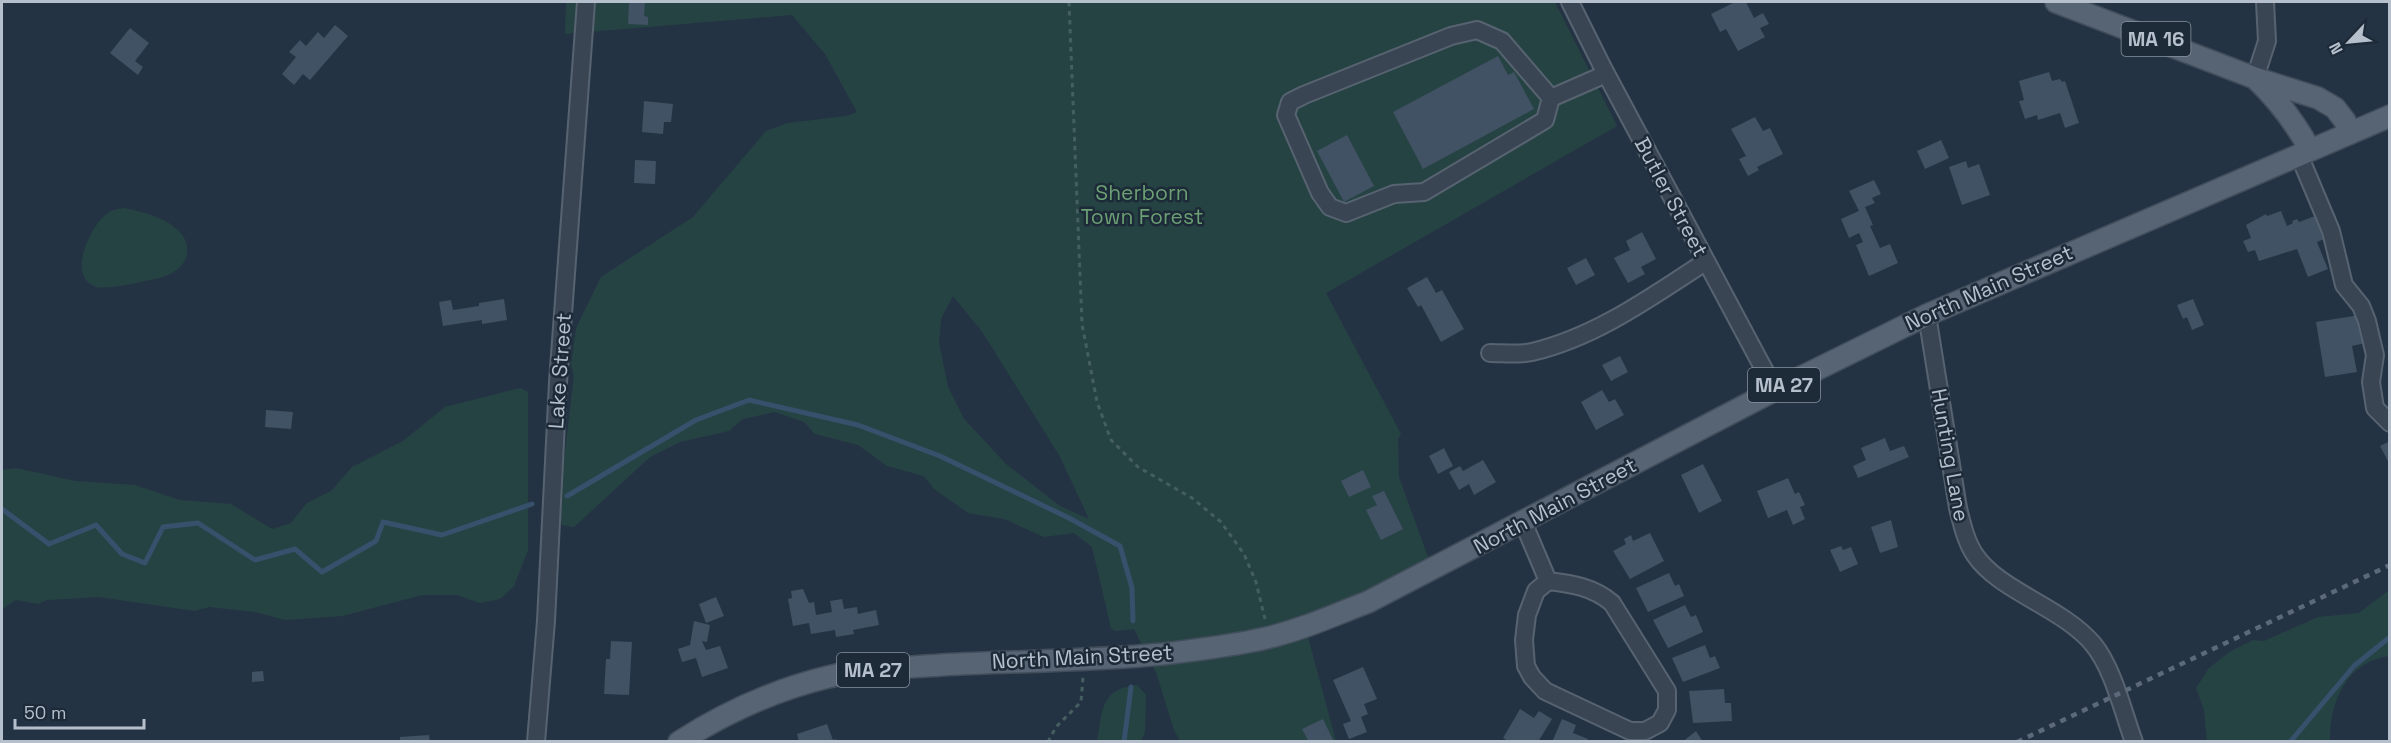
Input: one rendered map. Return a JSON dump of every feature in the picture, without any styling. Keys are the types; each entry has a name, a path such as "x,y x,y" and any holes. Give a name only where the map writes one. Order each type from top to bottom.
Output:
{"main road":[{"name":"MA 16","path":"2056,2 2255,78 2318,99 2335,108 2345,121 2350,133"},
{"name":"MA 16","path":"2255,78 2282,105 2299,128 2304,153"},
{"name":"North Main Street","path":"679,741 721,717 771,694 848,673 984,663 1082,660 1164,654 1267,638 1301,628 1368,602 1775,390 1927,315 2390,116"}],"street":[{"name":"Lake Street","path":"536,741 546,621 558,382 586,2"},
{"name":"Butler Street","path":"1570,2 1705,262 1775,390"},
{"path":"2255,78 2267,41 2265,2"},
{"path":"1477,30 1502,41 1551,98 1545,120 1424,192 1394,194 1346,213 1330,207 1320,193 1286,115 1290,102 1304,95 1451,36 1477,30"},
{"path":"1551,98 1606,74"},
{"path":"2304,153 2331,231 2344,285 2361,306 2367,321 2374,355 2371,382 2375,408 2390,423"},
{"path":"1490,353 1530,353 1568,340 1625,314 1705,262"},
{"name":"Hunting Lane","path":"1927,315 1958,508 1965,533 1975,555 1993,574 2059,614 2092,643 2103,660 2134,741"},
{"path":"1523,522 1548,581"},
{"path":"1548,581 1579,585 1601,593 1612,603 1667,691 1667,710 1660,723 1645,731 1630,731 1545,691 1532,677 1526,666 1524,640 1527,615 1536,591 1548,581"}],"path":[{"path":"1069,2 1082,324 1097,402 1111,440 1138,467 1192,498 1221,522 1244,554 1256,582 1267,626 1267,638"},
{"path":"1048,741 1056,727 1081,702 1082,660"}],"green space":[{"name":"Sherborn Town Forest","path":"566,2 1555,2 1617,126 1326,293 1401,434 1398,439 1399,477 1429,560 1308,637 1336,741 1180,741 1174,730 1156,672 1134,629 1115,631 1111,628 1092,547 1074,533 1044,537 1004,519 968,513 934,489 924,476 887,466 858,445 815,434 804,422 775,412 743,419 729,431 680,442 650,457 574,527 562,525 560,516 562,477 574,375 571,365 576,328 601,277 693,217 766,131 788,123 846,116 857,112 825,54 792,15 565,34","holes":["953,296 983,333 1059,455 1089,519 1060,506 1006,464 964,419 948,387 939,343 941,319"]},
{"path":"124,208 153,216 179,231 187,246 185,260 174,272 159,278 118,286 96,287 87,282 83,274 82,264 87,242 104,216 113,210"},
{"path":"520,388 528,392 528,550 514,586 500,599 480,603 457,595 422,595 343,616 285,620 255,612 209,607 195,611 99,597 47,600 38,604 16,600 2,609 2,470 16,468 75,481 135,485 180,500 231,504 272,529 291,523 307,503 331,491 352,467 403,441 445,407"},
{"path":"2389,590 2389,656 2362,666 2343,686 2333,712 2330,741 2207,741 2204,710 2196,688 2209,668 2231,651 2253,640 2264,641 2318,617 2359,613"},
{"path":"1137,685 1146,695 1145,732 1141,741 1097,741 1105,703 1110,696 1125,687"}],"building":[{"path":"629,2 645,2 644,16 648,17 648,25 628,24"},
{"path":"1735,2 1746,2 1754,18 1763,13 1769,24 1760,28 1765,37 1738,51 1726,29 1720,32 1711,14"},
{"path":"335,25 348,36 310,80 303,74 294,85 282,74 296,57 289,52 300,40 306,46 318,32 324,38"},
{"path":"130,28 149,43 135,61 143,67 138,75 110,53"},
{"path":"1498,56 1508,75 1514,72 1534,109 1423,169 1393,112"},
{"path":"2049,72 2052,81 2060,79 2062,82 2065,81 2079,123 2065,128 2060,113 2038,120 2037,115 2025,119 2019,101 2024,100 2019,81"},
{"path":"644,101 673,104 671,122 664,122 663,134 642,132"},
{"path":"1755,117 1763,131 1770,128 1783,154 1757,167 1759,170 1748,176 1739,159 1746,156 1731,129"},
{"path":"1347,135 1374,186 1344,202 1317,151"},
{"path":"1941,140 1949,158 1925,169 1917,151"},
{"path":"635,160 656,161 655,184 634,183"},
{"path":"1966,161 1968,168 1979,164 1990,195 1962,205 1949,167"},
{"path":"1874,180 1881,194 1872,198 1875,203 1865,207 1873,225 1870,226 1880,248 1890,244 1898,263 1869,276 1856,245 1863,242 1859,233 1849,238 1841,219 1859,211 1849,191"},
{"path":"2281,211 2287,226 2297,219 2299,222 2315,216 2324,239 2317,242 2328,269 2308,277 2297,249 2259,261 2255,250 2248,252 2243,241 2251,238 2246,225 2266,214 2267,216"},
{"path":"1642,232 1656,259 1641,267 1645,274 1628,283 1614,258 1630,250 1626,241"},
{"path":"1586,258 1595,275 1576,285 1567,268"},
{"path":"1427,277 1436,293 1442,290 1464,329 1441,342 1421,305 1418,307 1407,288"},
{"path":"504,299 507,320 482,324 482,320 443,326 439,302 451,300 453,310"},
{"path":"2193,299 2204,325 2192,330 2187,317 2183,319 2177,305"},
{"path":"2360,315 2365,343 2352,346 2357,372 2325,377 2316,322"},
{"path":"1620,356 1628,372 1611,381 1602,365"},
{"path":"1602,390 1609,402 1615,399 1624,415 1596,430 1581,402"},
{"path":"266,410 293,412 291,429 265,427"},
{"path":"1885,438 1890,451 1904,446 1909,457 1858,478 1853,466 1866,460 1861,448"},
{"path":"2390,441 2390,465 2380,446"},
{"path":"1444,448 1453,466 1438,474 1429,456"},
{"path":"1483,460 1496,482 1474,495 1469,484 1459,490 1449,472 1460,466 1463,471"},
{"path":"1703,464 1722,501 1699,513 1681,475"},
{"path":"1363,470 1371,487 1349,497 1341,481"},
{"path":"1788,478 1795,494 1799,492 1805,505 1800,507 1805,519 1793,525 1787,510 1768,518 1757,491"},
{"path":"1384,491 1403,529 1381,540 1366,510 1377,505 1372,496"},
{"path":"1891,520 1898,547 1880,553 1871,527"},
{"path":"1650,533 1664,561 1630,579 1613,551 1626,544 1624,539 1631,535 1633,541"},
{"path":"1841,546 1843,550 1851,547 1858,564 1840,572 1830,550"},
{"path":"1669,573 1675,586 1679,584 1684,596 1648,612 1636,588"},
{"path":"803,589 809,603 814,602 816,615 832,612 830,601 842,599 844,609 857,607 858,614 876,610 879,625 853,630 854,634 836,637 835,630 811,634 809,623 793,626 788,599 792,598 791,591"},
{"path":"716,597 724,616 706,623 699,604"},
{"path":"1685,605 1691,617 1696,615 1703,632 1668,648 1653,620"},
{"path":"694,621 710,625 707,642 702,641 706,650 720,646 728,668 702,677 696,658 682,662 678,649 690,645"},
{"path":"611,641 632,642 629,695 604,694 606,659 610,659"},
{"path":"1705,645 1710,658 1715,656 1720,668 1683,682 1672,658"},
{"path":"1363,667 1377,699 1364,704 1368,714 1361,717 1367,732 1349,739 1343,724 1351,721 1333,680"},
{"path":"263,671 264,681 252,682 252,672"},
{"path":"1724,689 1725,703 1731,703 1732,721 1693,723 1689,691"},
{"path":"1520,709 1534,718 1539,711 1552,719 1538,742 1510,742 1503,738"},
{"path":"1323,719 1334,742 1309,742 1302,729"},
{"path":"1562,719 1576,725 1573,733 1588,739 1587,742 1552,742"},
{"path":"827,724 833,740 836,739 837,742 799,742 797,734"},
{"path":"1696,731 1703,742 1682,742"},
{"path":"429,735 430,742 400,742 400,737"}],"waterway":[{"path":"567,496 696,420 749,400 858,425 940,456 1069,518 1120,546 1132,588 1133,621"},
{"path":"2,509 49,544 96,525 122,554 145,563 163,527 198,523 255,560 295,549 322,572 376,541 383,522 442,535 532,504"},
{"path":"2290,742 2354,666 2390,637"},
{"path":"1124,742 1131,687"}],"railway":[{"path":"2017,742 2390,565"}]}
